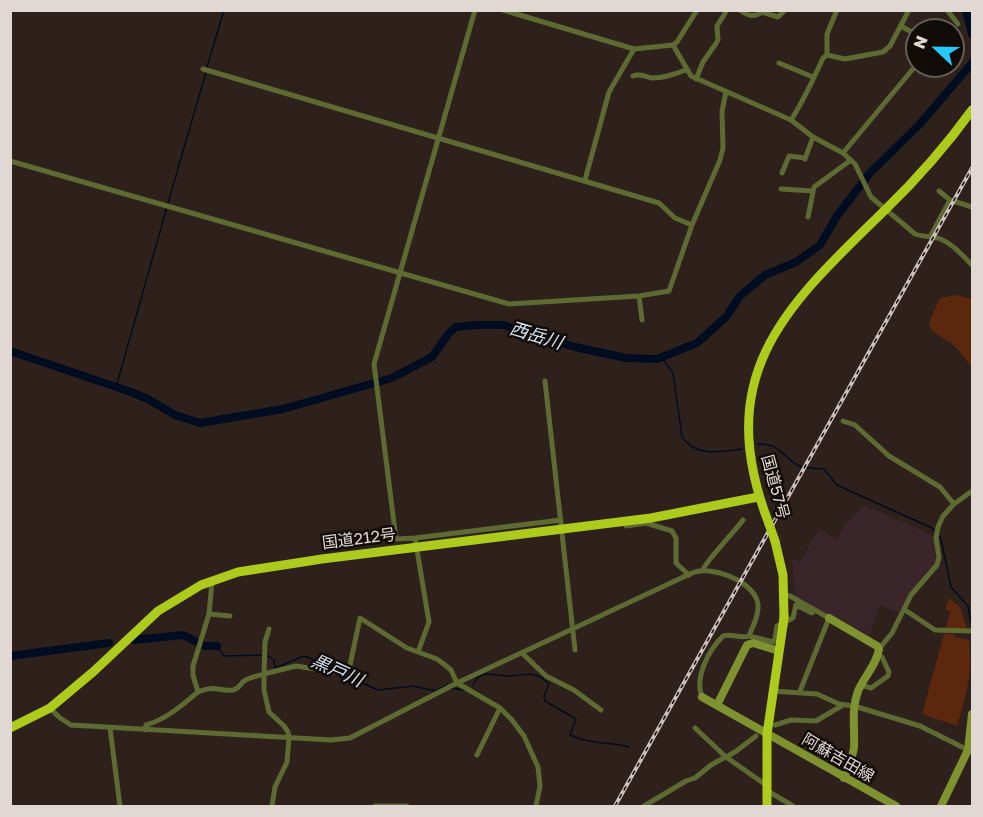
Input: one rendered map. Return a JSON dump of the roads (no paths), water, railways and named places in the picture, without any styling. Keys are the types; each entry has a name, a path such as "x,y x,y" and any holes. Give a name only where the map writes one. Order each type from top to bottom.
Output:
{"highway":[{"name":"国道57号","path":"767,807 767,734 784,621 784,595 780,560 758,497 750,461 748,423 752,391 765,352 786,315 806,289 933,160 972,110"},
{"name":"国道212号","path":"10,728 50,708 93,672 158,611 212,580 268,566 416,543 561,525 622,522 758,497"}],"street":[{"path":"418,652 429,622 416,543 396,539 379,397 374,379 374,364 475,10"},
{"path":"503,10 633,49 673,45 697,10"},
{"path":"696,79 703,62 718,40 717,26 727,10"},
{"path":"740,10 749,16 762,12 777,17 784,10"},
{"path":"791,120 805,98 823,58 827,55 827,34 837,10"},
{"path":"827,55 845,59 883,52 890,46 909,10"},
{"path":"901,26 905,28"},
{"path":"673,45 686,70 696,79 791,120 813,137 843,153 860,172 871,197 915,234 941,239 972,265"},
{"path":"585,180 609,92 633,49"},
{"path":"778,63 813,77"},
{"path":"203,69 659,203 675,218 692,225"},
{"path":"633,76 639,74 649,78 662,77 686,70"},
{"path":"843,153 905,78"},
{"path":"10,161 508,304 639,297 669,291 692,225 720,160 723,148 722,111 726,92"},
{"path":"782,173 789,156 805,159 813,137"},
{"path":"808,217 814,187 851,160"},
{"path":"781,189 812,191"},
{"path":"939,191 950,200 972,207"},
{"path":"930,237 950,200"},
{"path":"639,297 642,320"},
{"path":"545,381 575,650"},
{"path":"843,422 855,425 889,456 940,487 954,504"},
{"path":"844,778 854,748 854,706 861,685 905,610 911,595 937,565 939,557 936,538 943,516 972,490"},
{"path":"703,570 704,564 719,550 743,520"},
{"path":"622,522 624,526 646,523 672,531 676,538 676,563 688,575"},
{"path":"50,708 71,725 331,741 350,738 457,683 703,570 726,575 747,586 754,594 758,611 749,636"},
{"path":"198,692 193,675 195,657 209,614 212,580"},
{"path":"784,595 790,596 859,635 881,653 888,667 888,675 871,688 861,685"},
{"path":"702,697 699,688 701,672 721,638 726,635 743,638 749,636 772,642 775,639 777,626 793,618 796,605 812,613 815,610"},
{"path":"905,610 935,630 970,631"},
{"path":"209,614 230,616"},
{"path":"145,730 146,725 159,721 198,692 214,687 232,690 239,688 243,681 296,666 341,673 349,670 360,618 396,642 446,665 457,683 500,708 524,736 538,767 540,786 536,807"},
{"path":"800,691 829,618"},
{"path":"269,629 264,656 264,690 269,712 284,726 289,738 287,762 275,787 272,807"},
{"path":"717,705 747,645 753,643 779,651"},
{"path":"522,653 546,676 574,690 602,710"},
{"path":"772,690 817,694 920,726 968,750"},
{"name":"阿蘇吉田線","path":"702,697 896,807"},
{"path":"775,725 791,720 816,721 844,704"},
{"path":"477,755 500,708"},
{"path":"941,807 968,750 972,714"},
{"path":"110,728 120,807"},
{"path":"695,728 726,757 793,807"},
{"path":"644,807 686,781 695,778 756,736"},
{"path":"375,807 407,807"}],"waterway":[{"path":"207,67 224,10"},
{"name":"西岳川","path":"966,10 972,34"},
{"name":"西岳川","path":"10,351 131,392 175,415 200,423 283,409 392,378 432,357 456,327 503,325 575,347 626,358 657,359 697,343 726,317 740,296 765,275 796,262 820,245 837,216 870,173 920,124 972,63"},
{"path":"168,203 206,72"},
{"path":"116,387 167,207"},
{"path":"662,358 673,373 682,437 694,448 709,452 742,449"},
{"path":"758,444 776,448 799,466 824,469 837,485 932,528 936,532"},
{"path":"939,536 951,587 968,606 972,628"},
{"name":"黒戸川","path":"134,640 183,635 205,646 217,646"},
{"name":"黒戸川","path":"10,656 109,643"},
{"name":"黒戸川","path":"217,646 224,656 263,655"},
{"name":"黒戸川","path":"268,656 274,660 275,668 304,656 342,670"},
{"name":"黒戸川","path":"346,673 378,690 413,686 436,691 447,685"},
{"name":"黒戸川","path":"473,685 477,678 485,674 509,676 531,674 541,677 549,684 544,696 545,701 576,719 570,735 585,740 629,747"},
{"name":"黒戸川","path":"451,688 464,690"}],"railway":[{"path":"615,806 972,168"}]}
